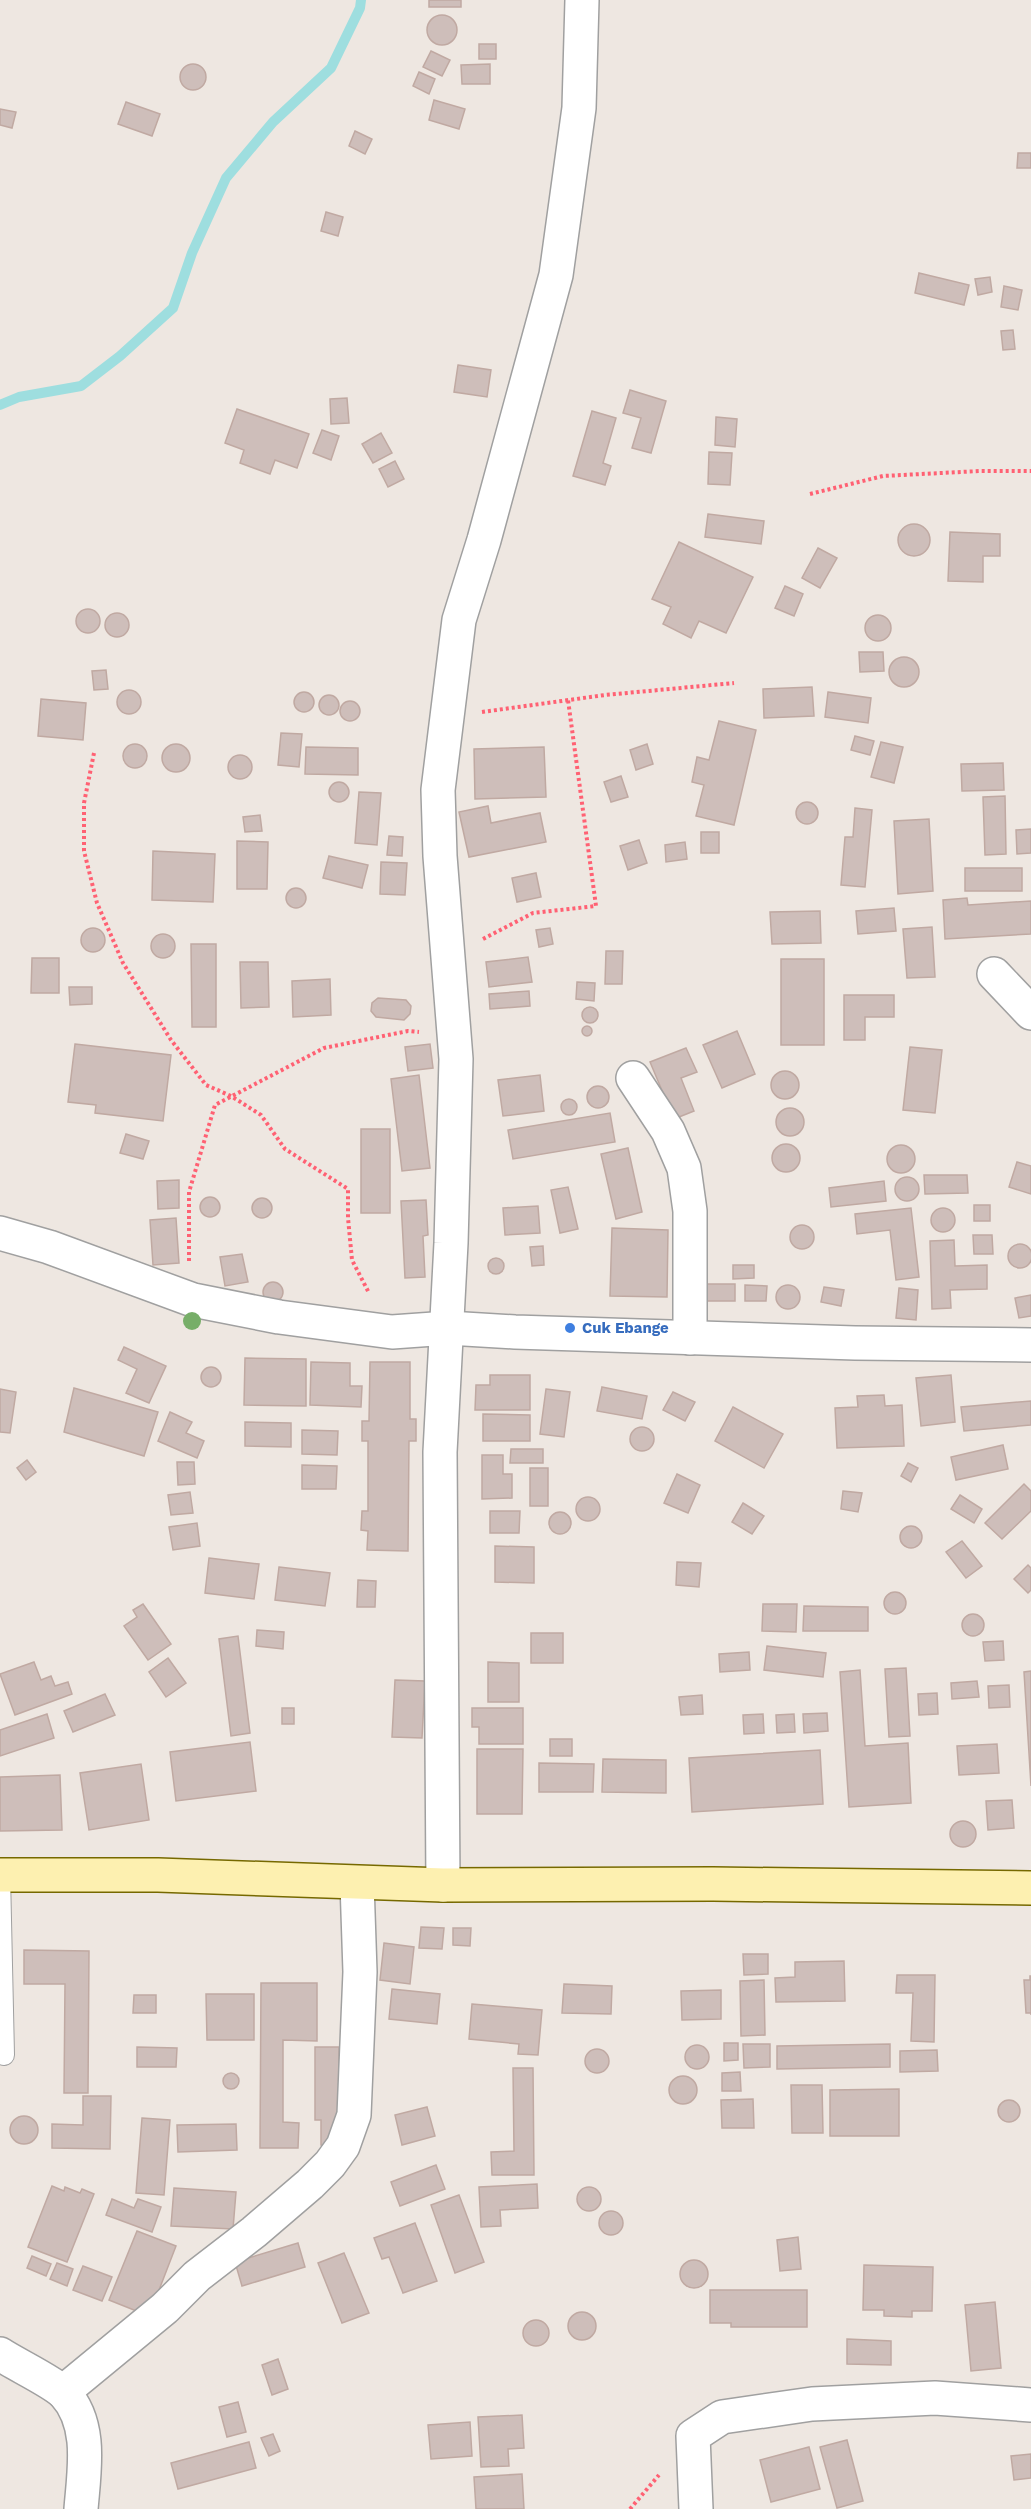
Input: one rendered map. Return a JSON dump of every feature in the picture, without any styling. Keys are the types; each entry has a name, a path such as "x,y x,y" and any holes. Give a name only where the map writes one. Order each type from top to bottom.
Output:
{"street":[{"path":"443,1885 440,1452 448,1328 456,1059 440,856 438,790 459,620 487,529 556,275 579,108 582,0"},
{"path":"994,974 1031,1013"},
{"path":"633,1078 668,1131 684,1168 690,1211 690,1338"},
{"path":"0,1233 49,1247 194,1300 279,1317 392,1332 448,1328 855,1344 1031,1345"},
{"path":"0,1875 158,1875 443,1885 713,1884 1031,1888"},
{"path":"63,2392 165,2308 197,2276 254,2232 310,2184 330,2164 343,2146 354,2115 360,1972 357,1883"},
{"path":"0,2354 63,2392 78,2414 86,2454 81,2509"},
{"path":"696,2509 693,2436 722,2416 812,2404 935,2398 1031,2405"}],"lane":[{"path":"0,1875 4,2055"}],"path":[{"path":"810,494 882,476 1031,471"},
{"path":"446,717 568,700 734,683"},
{"path":"449,960 489,935 533,913 596,906 568,700"},
{"path":"94,753 84,803 84,851 97,903 123,963 171,1040 206,1084 261,1114 285,1149 348,1189 352,1260 392,1332"},
{"path":"194,1300 189,1269 189,1192 215,1105 324,1048 408,1031 454,1034"}],"building":[{"path":"429,0 461,0 461,7 429,7"},
{"path":"442,15 453,19 457,30 453,41 442,45 431,41 427,30 431,19"},
{"path":"479,44 496,44 496,59 479,59"},
{"path":"431,51 450,60 442,76 423,67"},
{"path":"193,64 202,68 206,77 202,86 193,90 184,86 180,77 184,68"},
{"path":"490,64 490,84 462,84 461,65"},
{"path":"419,72 435,79 429,94 413,86"},
{"path":"434,100 465,109 459,129 429,120"},
{"path":"126,102 160,114 152,136 118,124"},
{"path":"0,109 16,112 12,128 0,125"},
{"path":"355,131 372,139 365,154 349,146"},
{"path":"1018,153 1031,153 1031,168 1017,168"},
{"path":"326,212 343,217 338,236 321,231"},
{"path":"919,273 969,285 964,305 915,293"},
{"path":"990,277 992,292 978,295 975,279"},
{"path":"1004,286 1022,290 1018,310 1001,307"},
{"path":"1013,330 1015,349 1003,350 1001,331"},
{"path":"458,365 491,370 487,397 454,392"},
{"path":"630,390 666,401 651,453 632,448 641,418 623,413"},
{"path":"347,398 349,423 331,424 330,399"},
{"path":"237,409 309,434 297,468 275,460 270,474 240,463 244,450 225,443"},
{"path":"592,411 616,418 603,463 611,466 605,485 573,476"},
{"path":"716,417 737,419 735,447 715,445"},
{"path":"322,430 339,436 331,460 313,453"},
{"path":"381,433 392,453 373,463 362,444"},
{"path":"709,452 732,453 730,485 708,484"},
{"path":"395,461 404,479 388,487 379,469"},
{"path":"708,514 764,521 761,544 705,537"},
{"path":"914,524 925,529 930,540 925,551 914,556 903,551 898,540 903,529"},
{"path":"950,532 1000,534 1000,556 983,556 983,582 948,581"},
{"path":"679,542 753,577 726,633 699,621 691,638 663,624 671,607 652,599"},
{"path":"818,548 837,558 820,588 802,578"},
{"path":"785,586 803,594 794,616 775,608"},
{"path":"88,609 97,612 100,621 97,630 88,633 79,630 76,621 79,612"},
{"path":"117,613 126,616 129,625 126,634 117,637 108,634 105,625 108,616"},
{"path":"878,615 887,619 891,628 887,637 878,641 869,637 865,628 869,619"},
{"path":"859,652 883,652 884,671 860,672"},
{"path":"904,657 915,661 919,672 915,683 904,687 893,683 889,672 893,661"},
{"path":"106,670 108,689 94,690 92,671"},
{"path":"812,687 814,716 764,718 763,689"},
{"path":"129,690 138,693 141,702 138,711 129,714 120,711 117,702 120,693"},
{"path":"304,692 311,695 314,702 311,709 304,712 297,709 294,702 297,695"},
{"path":"828,692 871,698 868,723 825,717"},
{"path":"329,695 336,698 339,705 336,712 329,715 322,712 319,705 322,698"},
{"path":"41,699 86,703 83,740 38,736"},
{"path":"350,701 357,704 360,711 357,718 350,721 343,718 340,711 343,704"},
{"path":"719,721 756,730 734,825 696,816 704,785 692,782 697,757 709,760"},
{"path":"281,733 302,734 299,767 278,765"},
{"path":"855,736 874,741 870,755 851,750"},
{"path":"881,742 903,747 894,783 871,777"},
{"path":"135,744 140,745 146,751 146,761 140,767 135,768 130,767 124,761 123,756 124,751 130,745"},
{"path":"176,744 186,748 190,758 186,768 176,772 166,768 162,758 166,748"},
{"path":"647,744 653,764 636,770 630,750"},
{"path":"306,747 358,748 358,775 305,774"},
{"path":"544,747 546,797 475,799 474,749"},
{"path":"240,755 249,758 252,767 249,776 240,779 231,776 228,767 231,758"},
{"path":"1003,763 1004,790 962,791 961,764"},
{"path":"621,776 628,797 611,802 604,782"},
{"path":"339,782 346,785 349,792 346,799 339,802 332,799 329,792 332,785"},
{"path":"359,792 381,793 377,845 355,843"},
{"path":"1005,796 1006,854 985,855 983,797"},
{"path":"807,802 815,805 818,813 815,821 807,824 799,821 796,813 799,805"},
{"path":"488,806 491,823 540,813 546,842 469,857 459,812"},
{"path":"855,808 872,810 865,887 841,885 845,837 853,837"},
{"path":"260,815 262,831 245,832 243,817"},
{"path":"929,819 933,891 898,894 894,821"},
{"path":"1031,829 1031,853 1017,854 1016,830"},
{"path":"701,832 719,832 719,853 701,853"},
{"path":"389,836 403,837 402,856 387,855"},
{"path":"639,840 647,863 628,870 620,846"},
{"path":"237,841 268,842 267,889 237,889"},
{"path":"685,842 687,859 666,862 665,845"},
{"path":"153,851 215,854 213,902 152,900"},
{"path":"329,856 368,865 362,888 323,878"},
{"path":"381,862 407,863 405,895 380,894"},
{"path":"965,868 1022,868 1022,891 965,891"},
{"path":"536,873 541,897 517,902 512,878"},
{"path":"296,888 303,891 306,898 303,905 296,908 289,905 286,898 289,891"},
{"path":"967,898 968,905 1031,901 1031,934 945,939 943,900"},
{"path":"894,908 896,931 858,934 856,911"},
{"path":"820,911 821,943 772,944 770,912"},
{"path":"932,927 935,977 907,978 903,929"},
{"path":"93,928 102,931 105,940 102,949 93,952 84,949 81,940 84,931"},
{"path":"550,928 553,944 539,947 536,930"},
{"path":"163,934 168,935 174,941 174,951 168,957 163,958 158,957 152,951 151,946 152,941 158,935"},
{"path":"191,944 216,944 216,1027 192,1027"},
{"path":"606,951 623,951 622,984 605,984"},
{"path":"528,957 532,982 489,987 486,962"},
{"path":"32,958 59,958 59,993 31,993"},
{"path":"781,959 824,959 824,1045 781,1045"},
{"path":"240,962 268,962 269,1007 241,1008"},
{"path":"330,979 331,1015 293,1017 292,981"},
{"path":"577,982 595,983 594,1001 576,999"},
{"path":"69,987 92,987 92,1004 70,1005"},
{"path":"529,991 530,1006 490,1009 489,994"},
{"path":"844,995 894,995 894,1017 865,1017 865,1040 844,1040"},
{"path":"378,998 406,1000 411,1006 410,1014 404,1020 376,1017 371,1011 372,1003"},
{"path":"590,1007 598,1015 590,1023 582,1015"},
{"path":"587,1026 592,1031 587,1036 582,1031"},
{"path":"737,1031 755,1074 722,1088 703,1045"},
{"path":"75,1044 171,1055 163,1121 95,1113 96,1105 68,1102"},
{"path":"430,1044 433,1068 408,1071 405,1047"},
{"path":"910,1047 942,1050 935,1113 903,1110"},
{"path":"686,1048 697,1072 681,1078 694,1111 674,1119 650,1062"},
{"path":"785,1071 795,1075 799,1085 795,1095 785,1099 775,1095 771,1085 775,1075"},
{"path":"419,1075 430,1168 402,1171 391,1079"},
{"path":"540,1075 544,1111 503,1116 498,1080"},
{"path":"598,1086 608,1093 609,1097 602,1107 598,1108 588,1101 587,1097 594,1087"},
{"path":"569,1099 577,1107 569,1115 561,1107"},
{"path":"790,1108 800,1112 804,1122 800,1132 790,1136 780,1132 776,1122 780,1112"},
{"path":"610,1113 615,1142 513,1159 508,1130"},
{"path":"361,1129 390,1129 390,1213 361,1213"},
{"path":"126,1134 149,1141 143,1159 120,1153"},
{"path":"786,1144 796,1148 800,1158 796,1168 786,1172 776,1168 772,1158 776,1148"},
{"path":"901,1145 911,1149 915,1159 911,1169 901,1173 891,1169 887,1159 891,1149"},
{"path":"628,1148 642,1212 616,1219 601,1154"},
{"path":"1017,1162 1031,1166 1031,1194 1009,1187"},
{"path":"924,1175 967,1175 968,1193 925,1194"},
{"path":"907,1177 912,1178 918,1184 918,1194 912,1200 907,1201 902,1200 896,1194 895,1189 896,1184 902,1178"},
{"path":"179,1180 179,1208 158,1209 157,1181"},
{"path":"884,1181 886,1201 831,1207 829,1188"},
{"path":"568,1187 578,1229 560,1233 551,1190"},
{"path":"210,1197 217,1200 220,1207 217,1214 210,1217 203,1214 200,1207 203,1200"},
{"path":"262,1198 269,1201 272,1208 269,1215 262,1218 255,1215 252,1208 255,1201"},
{"path":"426,1200 428,1235 423,1236 425,1277 405,1278 401,1201"},
{"path":"974,1205 990,1205 990,1221 974,1221"},
{"path":"538,1206 540,1233 505,1235 503,1208"},
{"path":"911,1208 919,1277 896,1280 890,1230 857,1234 855,1214"},
{"path":"943,1208 952,1211 955,1220 952,1229 943,1232 934,1229 931,1220 934,1211"},
{"path":"176,1218 179,1263 153,1265 150,1220"},
{"path":"802,1225 807,1226 813,1232 813,1242 807,1248 802,1249 797,1248 791,1242 790,1237 791,1232 797,1226"},
{"path":"612,1228 668,1230 667,1297 610,1296"},
{"path":"973,1235 992,1235 993,1254 974,1254"},
{"path":"954,1240 955,1266 987,1265 987,1289 950,1290 951,1308 932,1309 930,1241"},
{"path":"1020,1244 1025,1245 1031,1251 1031,1261 1025,1267 1020,1268 1015,1267 1009,1261 1008,1256 1009,1251 1015,1245"},
{"path":"543,1246 544,1265 532,1266 530,1247"},
{"path":"242,1254 248,1282 225,1286 220,1257"},
{"path":"496,1258 504,1266 496,1274 488,1266"},
{"path":"733,1265 754,1265 754,1278 733,1279"},
{"path":"273,1282 280,1285 283,1292 280,1299 273,1302 266,1299 263,1292 266,1285"},
{"path":"706,1284 735,1284 735,1301 706,1301"},
{"path":"745,1285 767,1286 766,1301 745,1301"},
{"path":"788,1285 793,1286 799,1292 799,1302 793,1308 788,1309 783,1308 777,1302 776,1297 777,1292 783,1286"},
{"path":"824,1287 844,1290 841,1306 821,1302"},
{"path":"899,1288 918,1290 916,1320 896,1318"},
{"path":"1031,1295 1031,1316 1019,1318 1015,1298"},
{"path":"124,1347 166,1366 149,1403 126,1393 137,1369 118,1360"},
{"path":"245,1358 306,1359 306,1406 244,1405"},
{"path":"311,1362 350,1363 350,1386 362,1386 361,1407 310,1405"},
{"path":"370,1362 410,1362 410,1419 416,1419 416,1441 409,1441 408,1551 367,1550 368,1531 361,1530 362,1511 368,1511 368,1441 362,1441 362,1421 369,1421"},
{"path":"211,1367 218,1370 221,1377 218,1384 211,1387 204,1384 201,1377 204,1370"},
{"path":"490,1375 530,1375 530,1410 475,1410 476,1385 490,1385"},
{"path":"951,1375 955,1422 921,1426 916,1378"},
{"path":"602,1387 647,1396 642,1419 597,1411"},
{"path":"74,1388 158,1412 144,1456 64,1432"},
{"path":"0,1389 16,1392 10,1433 0,1432"},
{"path":"546,1389 570,1392 564,1437 540,1434"},
{"path":"673,1392 695,1402 685,1421 663,1410"},
{"path":"884,1395 885,1406 902,1405 904,1446 837,1448 835,1408 858,1407 857,1396"},
{"path":"1031,1401 1031,1425 964,1431 961,1407"},
{"path":"733,1407 783,1434 764,1468 715,1441"},
{"path":"170,1412 192,1422 186,1433 204,1441 197,1458 158,1441"},
{"path":"483,1414 530,1415 530,1441 483,1441"},
{"path":"245,1422 291,1423 291,1447 245,1446"},
{"path":"642,1427 651,1430 654,1439 651,1448 642,1451 633,1448 630,1439 633,1430"},
{"path":"302,1430 338,1431 337,1455 302,1454"},
{"path":"1003,1445 1008,1469 956,1480 951,1457"},
{"path":"511,1449 543,1449 543,1463 510,1463"},
{"path":"482,1455 503,1455 503,1474 512,1474 512,1498 482,1499"},
{"path":"27,1460 36,1472 26,1480 17,1468"},
{"path":"177,1462 194,1462 195,1484 178,1485"},
{"path":"908,1463 918,1468 911,1482 901,1476"},
{"path":"302,1465 337,1466 336,1489 302,1489"},
{"path":"530,1468 548,1468 548,1506 530,1506"},
{"path":"677,1474 700,1485 688,1513 664,1503"},
{"path":"1024,1484 1031,1491 1031,1511 1002,1539 985,1523"},
{"path":"843,1491 862,1493 858,1512 841,1509"},
{"path":"190,1492 193,1513 171,1515 168,1495"},
{"path":"960,1495 982,1509 974,1523 951,1509"},
{"path":"588,1497 593,1498 599,1504 599,1514 593,1520 588,1521 583,1520 577,1514 576,1509 577,1504 583,1498"},
{"path":"743,1503 764,1516 752,1534 732,1522"},
{"path":"490,1511 520,1511 519,1533 490,1533"},
{"path":"560,1512 568,1515 571,1523 568,1531 560,1534 552,1531 549,1523 552,1515"},
{"path":"197,1523 200,1546 173,1550 169,1527"},
{"path":"911,1526 921,1533 922,1537 915,1547 911,1548 901,1541 900,1537 907,1527"},
{"path":"962,1541 982,1566 966,1578 946,1552"},
{"path":"495,1546 534,1547 534,1583 495,1582"},
{"path":"209,1558 259,1564 254,1599 205,1593"},
{"path":"677,1562 701,1563 699,1587 676,1585"},
{"path":"1028,1565 1031,1568 1031,1590 1028,1593 1014,1579"},
{"path":"279,1567 330,1573 325,1606 275,1600"},
{"path":"358,1580 376,1581 375,1607 357,1607"},
{"path":"895,1592 905,1599 906,1603 899,1613 895,1614 885,1607 884,1603 891,1593"},
{"path":"143,1604 171,1644 148,1660 124,1626 137,1617 133,1610"},
{"path":"763,1604 797,1604 796,1632 762,1631"},
{"path":"804,1606 868,1607 868,1631 803,1631"},
{"path":"973,1614 983,1621 984,1625 977,1635 973,1636 963,1629 962,1625 969,1615"},
{"path":"257,1630 284,1632 283,1649 256,1646"},
{"path":"531,1633 563,1633 563,1663 531,1663"},
{"path":"238,1636 250,1733 231,1736 219,1639"},
{"path":"1003,1641 1004,1660 985,1661 983,1642"},
{"path":"767,1646 826,1653 823,1677 764,1670"},
{"path":"749,1652 750,1670 720,1672 719,1654"},
{"path":"168,1658 186,1683 166,1697 149,1672"},
{"path":"34,1662 41,1680 51,1676 55,1686 68,1682 72,1694 15,1715 0,1674"},
{"path":"488,1662 519,1663 519,1702 488,1702"},
{"path":"906,1668 910,1736 889,1737 885,1669"},
{"path":"860,1670 865,1746 908,1743 911,1803 849,1807 840,1672"},
{"path":"1031,1671 1031,1786 1024,1672"},
{"path":"395,1680 425,1681 422,1738 392,1737"},
{"path":"977,1681 979,1697 952,1699 951,1683"},
{"path":"1009,1685 1010,1707 989,1708 988,1686"},
{"path":"937,1693 938,1714 919,1715 918,1694"},
{"path":"105,1694 115,1715 73,1732 64,1711"},
{"path":"702,1695 703,1714 681,1715 679,1697"},
{"path":"282,1708 294,1708 294,1724 282,1724"},
{"path":"472,1708 523,1708 523,1744 479,1744 479,1727 472,1727"},
{"path":"827,1713 828,1731 804,1733 803,1714"},
{"path":"47,1714 54,1738 0,1756 0,1730"},
{"path":"763,1714 764,1733 744,1734 743,1715"},
{"path":"794,1714 795,1732 777,1733 776,1715"},
{"path":"550,1739 572,1739 572,1756 550,1756"},
{"path":"250,1742 256,1791 176,1801 170,1752"},
{"path":"997,1744 999,1773 959,1775 957,1746"},
{"path":"477,1749 523,1749 522,1814 477,1814"},
{"path":"820,1750 823,1804 692,1812 689,1758"},
{"path":"603,1759 666,1760 666,1793 602,1792"},
{"path":"539,1763 594,1764 593,1792 539,1792"},
{"path":"141,1764 149,1820 89,1830 80,1773"},
{"path":"60,1775 62,1830 0,1831 0,1777"},
{"path":"1012,1800 1014,1828 988,1830 986,1801"},
{"path":"963,1821 972,1825 976,1834 972,1843 963,1847 954,1843 950,1834 954,1825"},
{"path":"421,1927 444,1928 442,1949 419,1948"},
{"path":"453,1928 471,1928 470,1946 453,1945"},
{"path":"384,1943 414,1947 410,1984 380,1980"},
{"path":"24,1950 89,1951 88,2093 64,2093 65,1984 24,1984"},
{"path":"743,1954 768,1954 768,1974 744,1975"},
{"path":"844,1961 845,2001 776,2002 775,1978 795,1977 795,1962"},
{"path":"897,1975 935,1975 934,2042 911,2041 913,1993 896,1993"},
{"path":"1030,1976 1031,2013 1026,2013 1024,1980 1030,1980"},
{"path":"764,1980 765,2035 741,2036 740,1981"},
{"path":"261,1983 317,1983 317,2041 283,2040 283,2122 299,2123 298,2148 260,2148"},
{"path":"564,1984 612,1986 611,2014 562,2013"},
{"path":"392,1989 440,1994 437,2024 389,2019"},
{"path":"721,1990 721,2019 682,2020 681,1991"},
{"path":"206,1994 254,1994 254,2040 207,2040"},
{"path":"134,1995 156,1995 156,2013 133,2013"},
{"path":"472,2004 542,2010 538,2055 518,2054 519,2044 469,2039"},
{"path":"724,2043 738,2043 738,2060 724,2061"},
{"path":"743,2044 770,2044 770,2067 744,2068"},
{"path":"890,2044 890,2067 777,2069 777,2046"},
{"path":"697,2045 706,2048 709,2057 706,2066 697,2069 688,2066 685,2057 688,2048"},
{"path":"137,2047 177,2048 176,2067 137,2067"},
{"path":"315,2047 339,2047 339,2145 321,2145 321,2120 315,2120"},
{"path":"597,2049 606,2052 609,2061 606,2070 597,2073 588,2070 585,2061 588,2052"},
{"path":"937,2050 938,2071 900,2072 900,2051"},
{"path":"513,2068 533,2068 534,2175 492,2175 491,2152 514,2151"},
{"path":"740,2072 741,2091 722,2091 722,2073"},
{"path":"231,2073 239,2081 231,2089 223,2081"},
{"path":"683,2076 693,2080 697,2090 693,2100 683,2104 673,2100 669,2090 673,2080"},
{"path":"791,2085 822,2085 823,2133 792,2133"},
{"path":"899,2089 899,2136 830,2136 830,2090"},
{"path":"83,2096 111,2096 110,2149 52,2148 52,2124 83,2125"},
{"path":"753,2099 754,2128 722,2128 721,2100"},
{"path":"1009,2100 1017,2103 1020,2111 1017,2119 1009,2122 1001,2119 998,2111 1001,2103"},
{"path":"427,2107 435,2136 402,2145 395,2115"},
{"path":"24,2116 34,2120 38,2130 34,2140 24,2144 14,2140 10,2130 14,2120"},
{"path":"142,2118 170,2120 164,2195 136,2193"},
{"path":"236,2124 237,2150 178,2152 177,2125"},
{"path":"436,2165 445,2189 400,2206 391,2182"},
{"path":"537,2184 538,2208 500,2210 501,2226 481,2227 479,2187"},
{"path":"52,2186 64,2191 65,2187 80,2193 82,2189 94,2194 67,2262 28,2247"},
{"path":"589,2187 598,2190 601,2199 598,2208 589,2211 580,2208 577,2199 580,2190"},
{"path":"174,2188 236,2192 233,2229 171,2226"},
{"path":"459,2195 484,2262 455,2273 431,2205"},
{"path":"112,2199 134,2208 138,2199 161,2207 152,2232 106,2215"},
{"path":"611,2211 620,2214 623,2223 620,2232 611,2235 602,2232 599,2223 602,2214"},
{"path":"415,2223 437,2281 403,2293 389,2257 382,2259 374,2238"},
{"path":"137,2231 176,2246 149,2316 109,2300"},
{"path":"798,2237 801,2269 780,2271 777,2240"},
{"path":"298,2243 305,2267 242,2286 235,2262"},
{"path":"344,2253 369,2313 342,2323 318,2263"},
{"path":"32,2256 51,2264 46,2276 27,2268"},
{"path":"694,2260 704,2264 708,2274 704,2284 694,2288 684,2284 680,2274 684,2264"},
{"path":"57,2263 73,2269 67,2286 50,2279"},
{"path":"864,2265 933,2267 932,2311 912,2311 912,2317 884,2316 884,2310 863,2310"},
{"path":"83,2266 112,2277 102,2301 73,2290"},
{"path":"710,2290 807,2290 807,2327 731,2327 731,2323 710,2323"},
{"path":"995,2302 1001,2368 971,2371 965,2305"},
{"path":"582,2312 592,2316 596,2326 592,2336 582,2340 572,2336 568,2326 572,2316"},
{"path":"536,2320 545,2324 549,2333 545,2342 536,2346 527,2342 523,2333 527,2324"},
{"path":"847,2339 891,2341 891,2365 847,2364"},
{"path":"278,2359 288,2389 272,2395 262,2365"},
{"path":"238,2402 246,2432 227,2437 219,2407"},
{"path":"522,2415 524,2448 508,2449 509,2466 481,2467 478,2417"},
{"path":"470,2422 472,2456 431,2459 428,2425"},
{"path":"273,2434 280,2451 269,2456 261,2438"},
{"path":"847,2440 863,2501 837,2508 820,2447"},
{"path":"249,2442 256,2468 178,2489 171,2463"},
{"path":"809,2447 820,2489 771,2502 760,2460"},
{"path":"1031,2454 1031,2478 1014,2480 1011,2456"},
{"path":"522,2474 524,2509 476,2509 474,2477"}],"waterway":[{"path":"0,405 19,397 81,386 120,356 173,308 192,253 226,178 273,122 331,68 360,8 361,0"}],"place":[{"name":"Cuk Ebange","path":"570,1328"}]}
